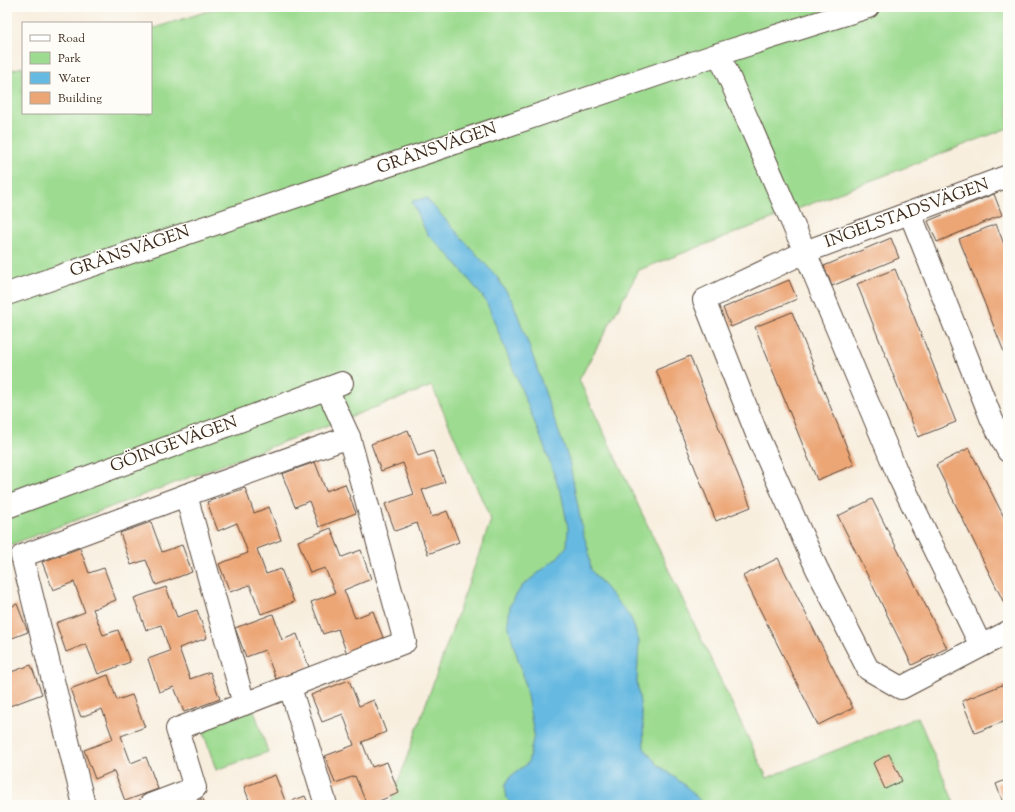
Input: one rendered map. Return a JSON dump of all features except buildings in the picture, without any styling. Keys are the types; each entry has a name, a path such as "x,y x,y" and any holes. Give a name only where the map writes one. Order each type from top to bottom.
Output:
{"street":[{"name":"GRÄNSVÄGEN","path":"7,294 720,54 868,7"},
{"name":"INGELSTADSVÄGEN","path":"720,54 805,252"},
{"name":"INGELSTADSVÄGEN","path":"981,646 902,688 868,669 817,569 761,445 704,300 805,252 1008,176"},
{"path":"910,213 992,420 1008,451"},
{"path":"805,252 898,475 981,646 1008,632"},
{"name":"GÖINGEVÄGEN","path":"7,507 335,386 349,437"},
{"path":"84,805 22,556 186,495 349,437 405,642 177,729 195,788 150,805"},
{"path":"186,495 244,704"},
{"path":"290,687 326,805"}],"green space":[{"path":"221,7 1008,7 1008,128 639,270 579,380 767,778 918,717 955,805 390,805 491,520 432,386 7,546 7,71 22,67 22,114 152,114 152,29"},
{"path":"254,710 268,752 216,770 202,728"}],"water":[{"path":"426,198 497,277 513,302 569,460 583,533 588,548 591,570 631,618 639,641 637,682 643,724 644,748 657,764 686,786 704,805 513,805 507,799 505,785 511,776 528,763 534,734 523,674 508,623 510,605 522,586 557,558 567,546 568,528 562,497 544,446 486,301 451,257 427,234 412,201"}]}
